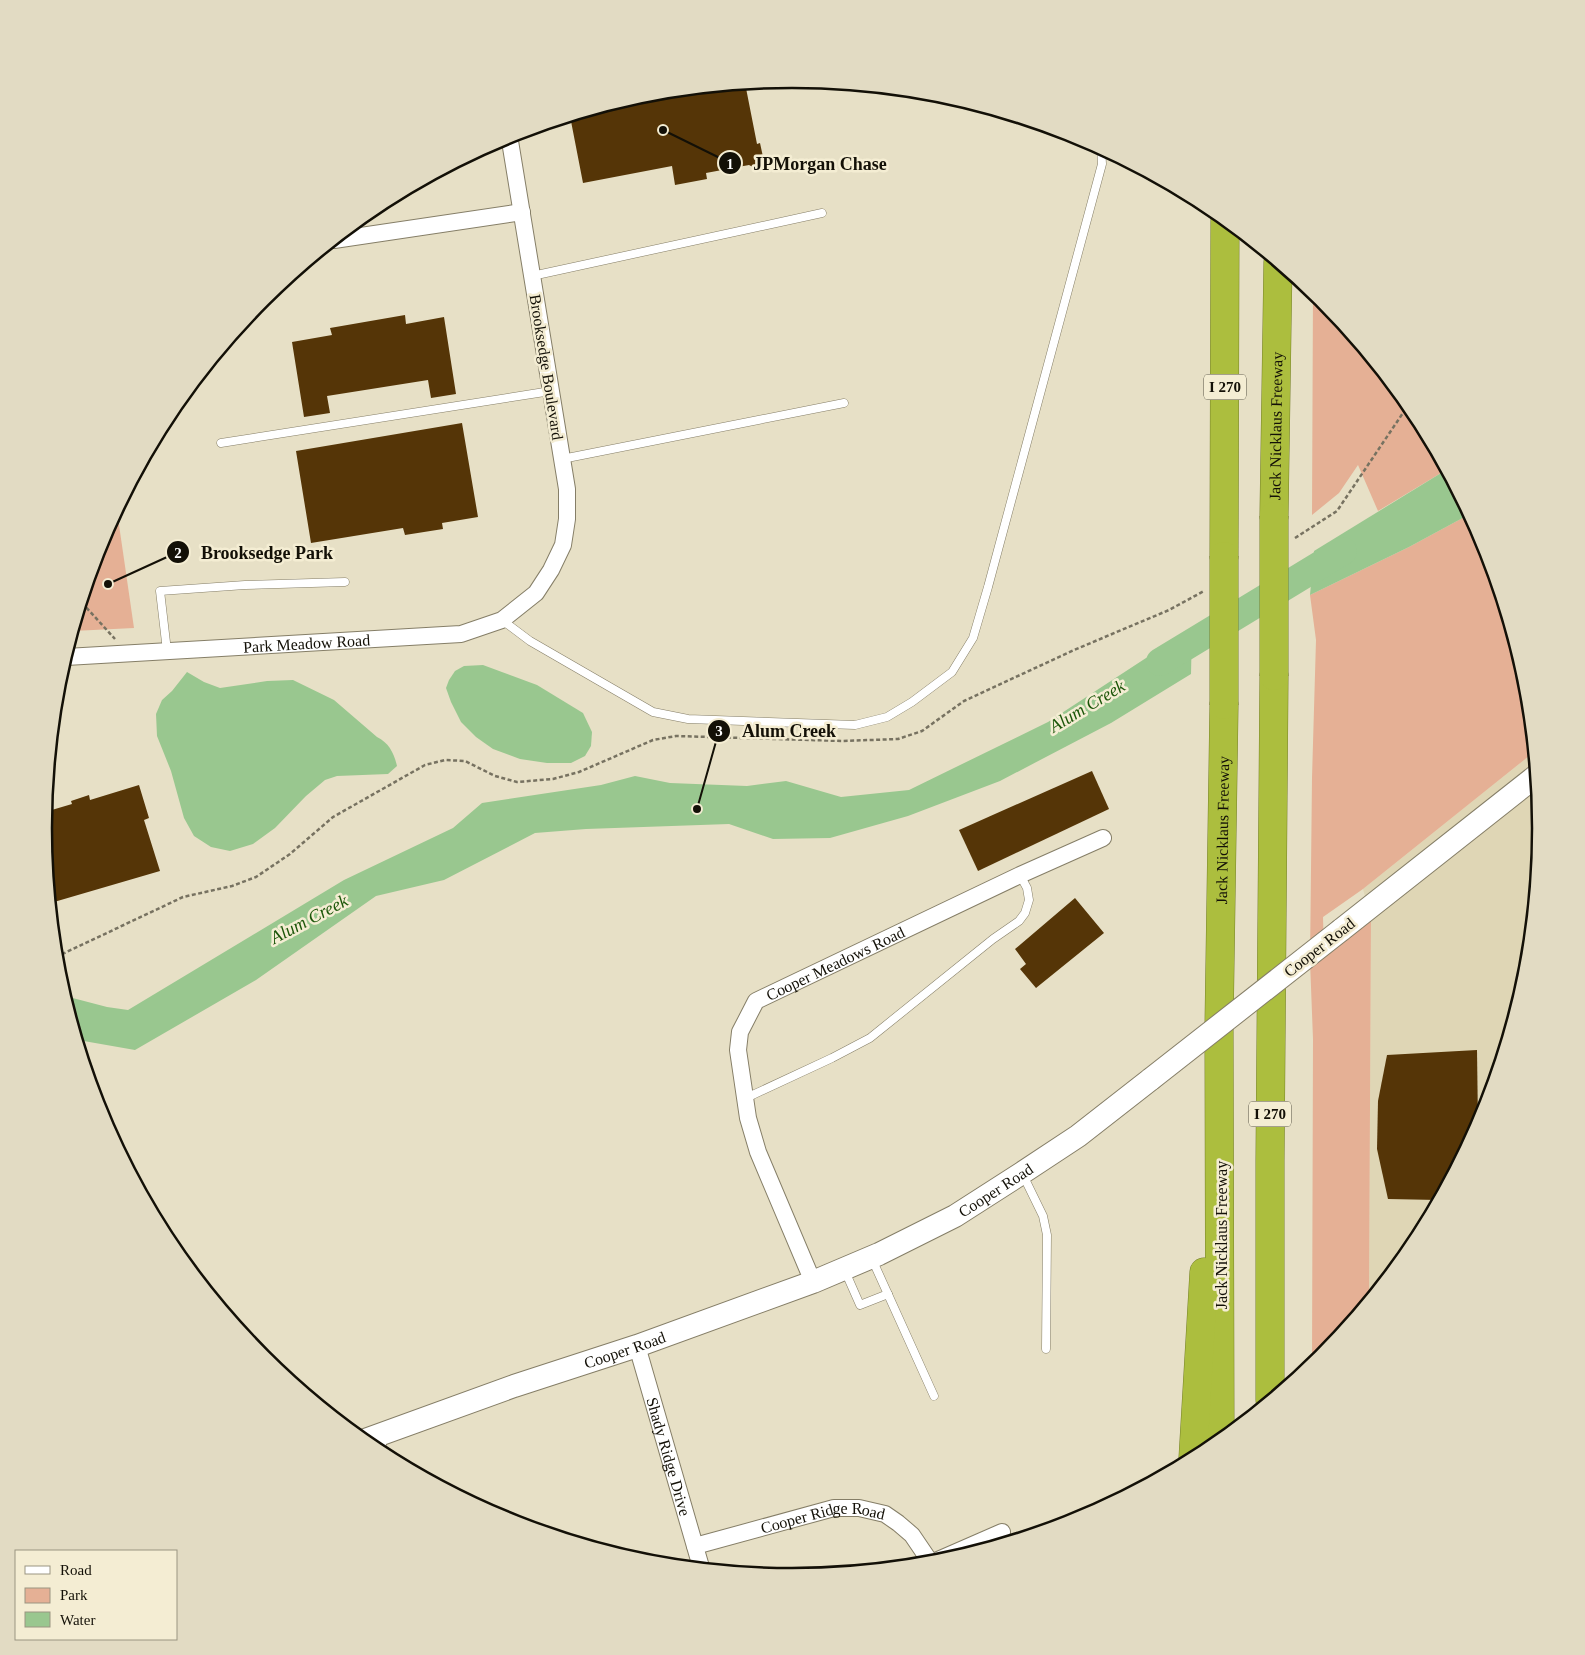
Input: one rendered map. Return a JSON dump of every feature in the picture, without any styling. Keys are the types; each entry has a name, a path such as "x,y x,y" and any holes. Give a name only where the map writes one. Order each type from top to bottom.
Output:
{"highway":[{"name":"Jack Nicklaus Freeway","path":"1220,1432 1220,1109 1226,228"},
{"name":"Jack Nicklaus Freeway","path":"1270,1392 1274,516 1278,269"},
{"path":"1193,1449 1203,1281 1220,1109"}],"street":[{"name":"Brooksedge Boulevard","path":"510,143 567,490 567,519 563,545 551,570 536,593"},
{"path":"344,238 522,212"},
{"name":"Park Meadow Road","path":"73,657 461,634 502,620 536,593"},
{"name":"Cooper Road","path":"373,1438 514,1386 637,1346 813,1282 871,1257 955,1216 1078,1136 1531,780"},
{"name":"Cooper Meadows Road","path":"813,1282 758,1152 748,1118 738,1050 740,1032 756,1001 1020,875 1103,838"},
{"name":"Shady Ridge Drive","path":"637,1346 699,1561"},
{"name":"Cooper Ridge Road","path":"695,1546 834,1508 859,1508 885,1514 898,1523 912,1535 926,1555"},
{"path":"973,1544 1002,1532"}],"lane":[{"path":"502,620 530,641 653,712 688,719 855,725 887,717 912,702 952,672 973,638 988,587 1102,164 1102,156"},
{"path":"532,276 822,213"},
{"path":"220,444 551,391"},
{"path":"562,459 844,403"},
{"path":"167,651 160,591 246,585 345,582"},
{"path":"746,1098 870,1038 1019,921 1025,913 1029,900 1027,888 1020,875"},
{"path":"1022,1173 1043,1216 1047,1235 1046,1349"},
{"path":"871,1257 934,1396"},
{"path":"844,1269 860,1305 888,1294"}],"path":[{"path":"87,608 115,640"}],"shaded area":[{"path":"1529,756 1532,828 1531,876 1518,972 1507,1019 1476,1111 1456,1155 1408,1239 1369,1291 1371,918 1363,889"}],"green space":[{"path":"1313,301 1380,377 1408,416 1441,473 1378,511 1358,465 1339,493 1312,515"},
{"path":"1464,517 1493,590 1507,636 1518,683 1529,756 1363,889 1323,917 1324,952 1371,918 1369,1291 1312,1355 1313,1039 1310,961 1316,640 1310,595 1409,547"},
{"path":"119,523 134,628 80,631 92,590"}],"water":[{"path":"1441,473 1464,517 1409,547 1310,595 1314,551"},
{"path":"1192,628 1191,674 1111,723 1000,781 908,816 830,838 773,839 729,824 586,829 535,833 444,880 376,896 256,980 135,1050 85,1041 73,998 107,1007 128,1010 344,880 453,828 482,803 601,785 635,776 670,783 747,786 786,781 841,797 909,790 1048,722"},
{"path":"483,665 537,685 583,713 592,732 591,746 585,756 571,763 547,763 520,759 493,749 476,737 461,722 446,688 455,671 464,666"},
{"path":"187,672 204,682 220,688 267,681 293,680 334,700 388,745 397,766 388,774 337,776 325,780 306,796 275,828 253,844 230,851 211,847 194,836 184,818 171,771 157,736 156,714 162,700"}],"building":[{"path":"746,89 757,144 760,143 765,166 755,168 749,165 706,173 707,179 675,185 672,166 583,183 571,122 648,102 696,94"},
{"path":"405,315 406,324 444,317 456,394 431,398 428,380 327,396 330,413 304,417 292,342 332,335 330,328"},
{"path":"462,423 478,517 442,523 443,529 405,535 403,528 311,543 296,451"},
{"path":"1092,771 1109,809 978,871 959,830"},
{"path":"139,785 149,818 144,820 160,871 57,901 54,876 53,810 72,804 71,801 89,795 90,800"},
{"path":"1075,898 1104,933 1036,988 1020,969 1026,964 1015,949"},
{"path":"1477,1050 1478,1106 1456,1155 1432,1200 1388,1199 1377,1149 1378,1101 1387,1055"}],"waterway":[{"name":"Alum Creek","path":"1160,662 1343,551"}],"place":[{"name":"JPMorgan Chase","path":"663,130"},
{"name":"Brooksedge Park","path":"108,584"},
{"name":"Alum Creek","path":"697,809"}]}
